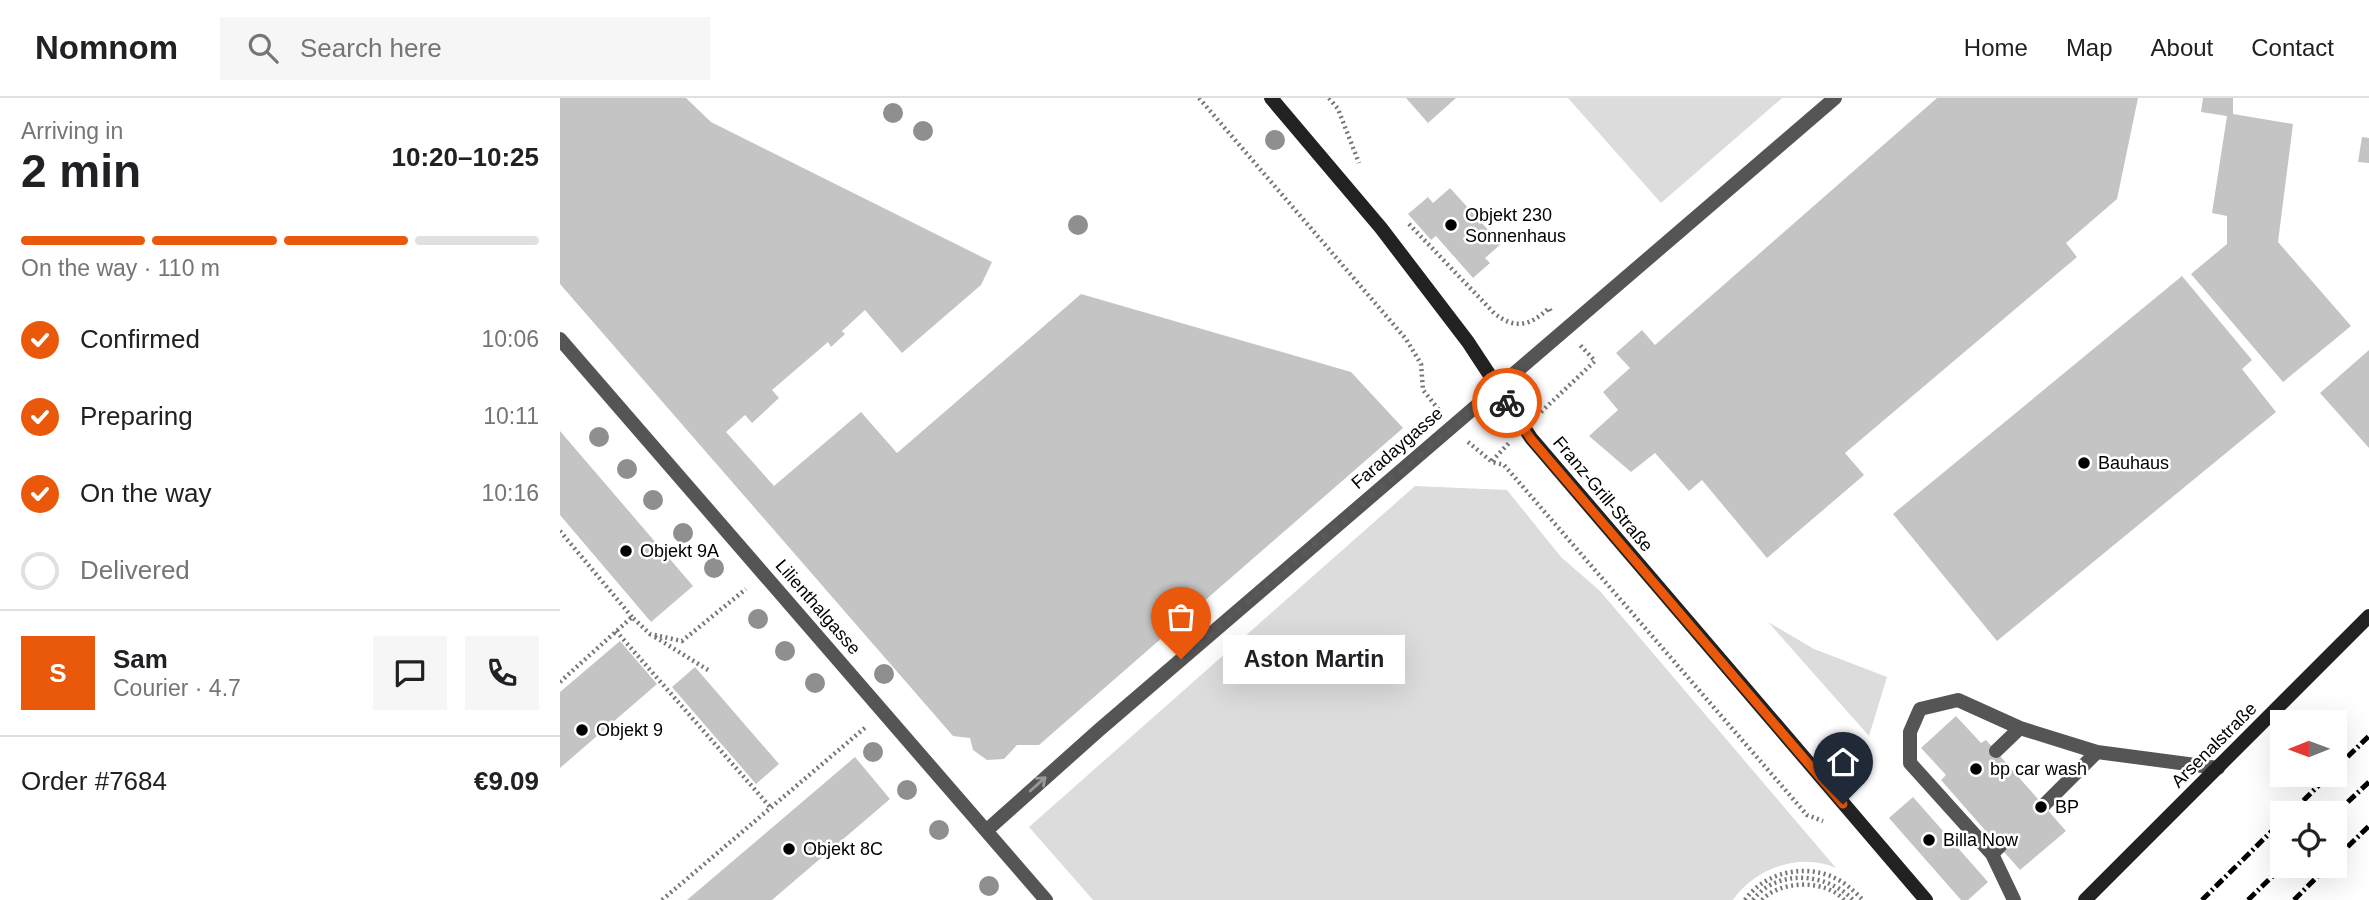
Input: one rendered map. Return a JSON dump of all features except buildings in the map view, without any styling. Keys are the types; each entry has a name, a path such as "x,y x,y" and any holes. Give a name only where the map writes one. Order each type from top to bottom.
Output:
{"street":[{"name":"Franz-Grill-Straße","path":"1271,98 1381,228 1468,342 1524,429 1926,900"},
{"name":"Faradaygasse","path":"987,830 1451,426 1835,98"},
{"name":"Lilienthalgasse","path":"560,339 1046,900"},
{"name":"Arsenalstraße","path":"2085,900 2369,616"},
{"path":"2014,900 1996,850 1946,793 1910,763 1910,732 1920,709 1958,700 2020,728 2097,752 2218,768"},
{"path":"1996,751 2020,728"},
{"path":"2044,805 2097,752"}],"path":[{"path":"1199,98 1406,338 1421,364 1423,390 1451,426 1492,462 1504,465 1807,816 1823,821"},
{"path":"1329,98 1338,109 1356,159 1365,170"},
{"path":"1406,221 1506,323 1522,324 1539,317 1549,308 1595,360 1492,462"},
{"path":"560,531 632,617 650,634 708,670"},
{"path":"650,634 682,641 764,573"},
{"path":"560,682 632,617"},
{"path":"616,631 771,808"},
{"path":"662,900 884,712"},
{"path":"1745,900 1751,891 1764,881 1794,870 1824,873 1843,882 1863,900"},
{"path":"1753,900 1766,888 1793,877 1820,880 1844,891 1853,900"},
{"path":"1762,900 1768,894 1792,885 1819,887 1840,895 1844,900"}],"shaded area":[{"path":"1568,98 1782,98 1661,203"},
{"path":"1415,486 1507,490 1561,557 1600,591 1836,868 1808,862 1779,866 1753,879 1733,900 1093,900 1029,827"},
{"path":"1768,622 1814,649 1887,677 1869,736"}],"railway":[{"path":"2347,757 2369,736"},
{"path":"2347,803 2369,782"},
{"path":"2303,801 2316,788"},
{"path":"2347,847 2369,826"},
{"path":"2202,900 2270,833"},
{"path":"2248,900 2271,878"},
{"path":"2294,900 2316,878"}],"way so far":[{"path":"1181,659 1498,388 1507,403"}],"place":[{"name":"Objekt 230 Sonnenhaus","path":"1451,225"},
{"name":"Bauhaus","path":"2084,463"},
{"name":"Objekt 9A","path":"626,551"},
{"name":"Aston Martin","path":"1181,659"},
{"name":"Objekt 9","path":"582,730"},
{"name":"bp car wash","path":"1976,769"},
{"name":"BP","path":"2041,807"},
{"name":"Billa Now","path":"1929,840"},
{"name":"Objekt 8C","path":"789,849"}],"route":[{"path":"1507,403 1531,439 1843,804"}]}
